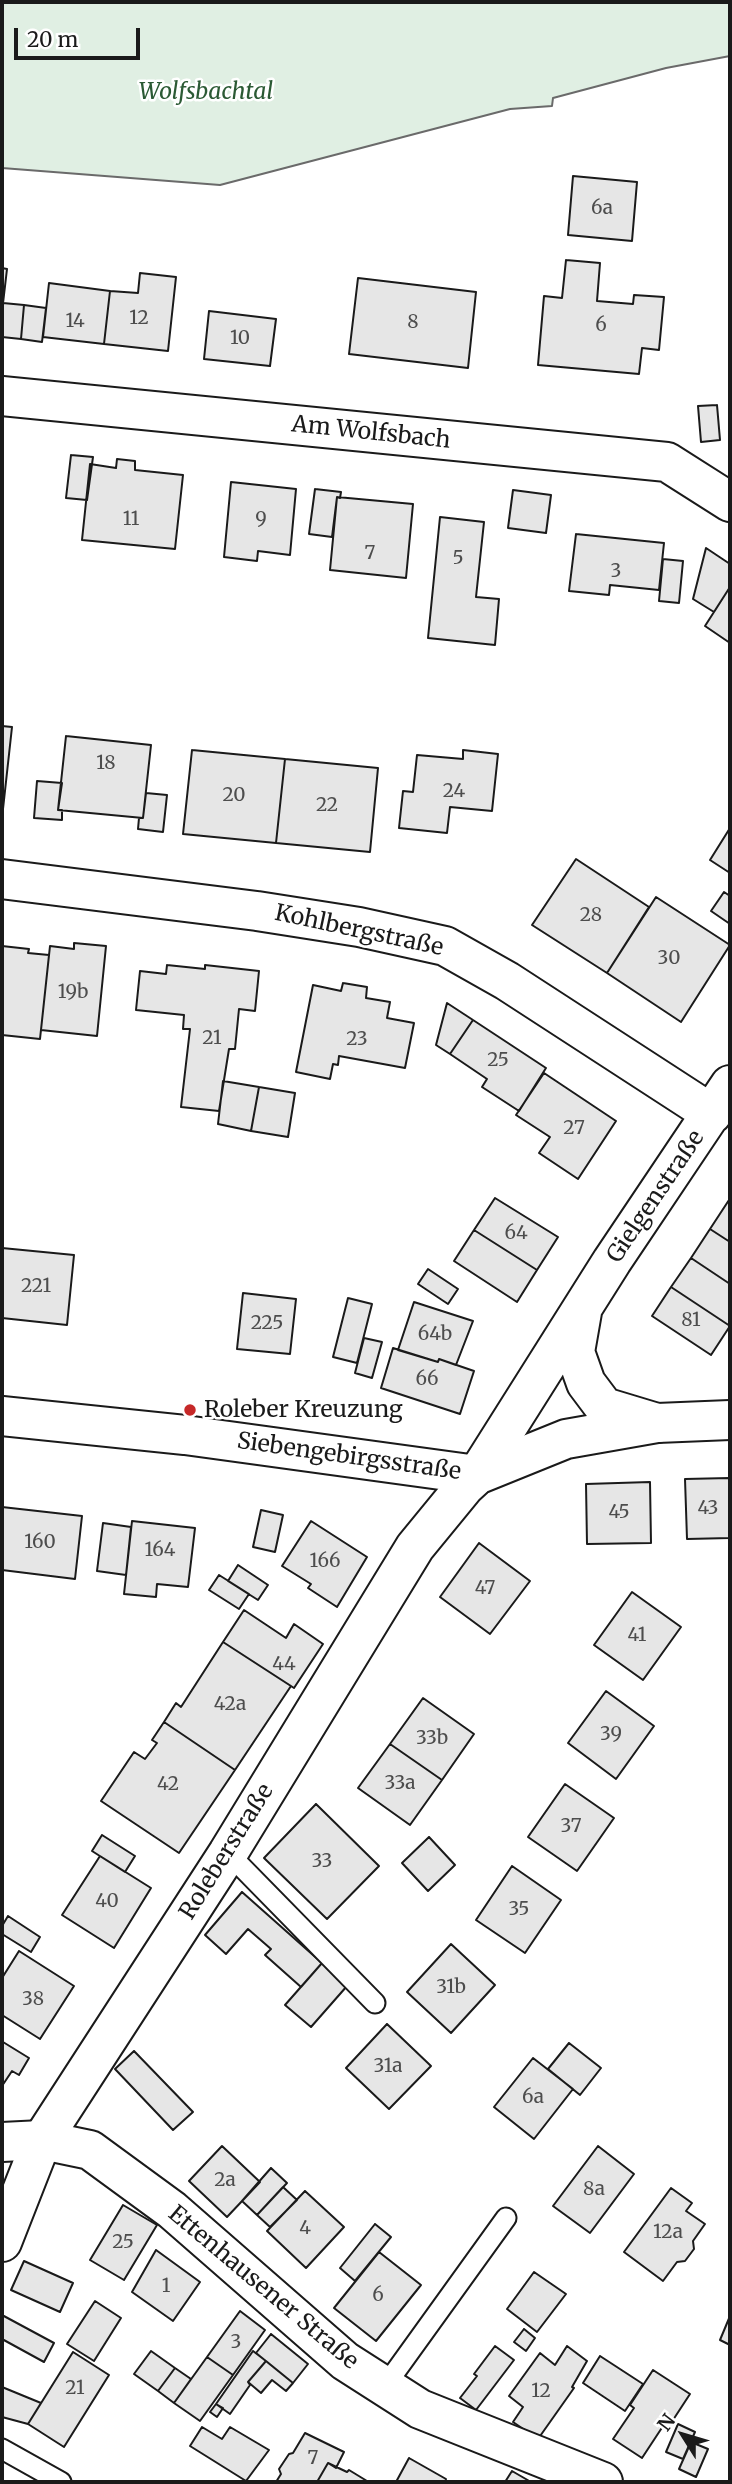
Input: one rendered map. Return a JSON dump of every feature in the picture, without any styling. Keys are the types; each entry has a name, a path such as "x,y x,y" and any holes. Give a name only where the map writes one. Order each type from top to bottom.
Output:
{"street":[{"name":"Am Wolfsbach","path":"2,396 667,462 730,502"},
{"name":"Kohlbergstraße","path":"2,879 257,911 359,927 445,946 721,1100"},
{"name":"Gielgenstraße","path":"477,1475 582,1308 721,1100"},
{"name":"Gielgenstraße","path":"582,1308 575,1352 586,1383 604,1407 657,1423"},
{"name":"Siebengebirgsstraße","path":"2,1416 185,1435 477,1475 566,1439 657,1423 730,1420"},
{"name":"Roleberstraße","path":"2,2242 42,2140 228,1853 415,1547 477,1475"},
{"name":"Ettenhausener Straße","path":"2,2142 42,2140 90,2150 172,2210 345,2361 420,2409 603,2482"}],"lane":[{"path":"228,1853 375,2003"},
{"path":"384,2386 506,2218"},
{"path":"2,2449 61,2482"}],"green space":[{"name":"Wolfsbachtal","path":"2,2 730,2 730,56 666,68 553,98 552,106 510,109 220,185 2,168"}],"building":[{"path":"573,176 637,182 632,241 568,235"},
{"path":"566,260 600,263 597,301 633,304 634,295 664,297 659,350 642,348 639,374 538,365 544,296 562,298"},
{"path":"2,268 7,269 2,312"},
{"path":"140,273 176,277 168,351 104,344 110,291 138,293"},
{"path":"358,278 476,292 468,368 349,354"},
{"path":"49,283 110,291 104,344 43,337"},
{"path":"3,303 24,305 21,339 2,337"},
{"path":"24,305 46,308 42,342 21,339"},
{"path":"209,311 276,319 270,366 204,359"},
{"path":"717,405 720,440 701,442 698,406"},
{"path":"71,455 93,457 87,500 66,498"},
{"path":"117,459 135,461 135,470 183,475 175,549 82,540 90,464 116,468"},
{"path":"231,482 296,489 290,555 258,551 257,561 224,557"},
{"path":"315,489 341,492 340,498 337,497 332,537 309,534"},
{"path":"513,490 551,495 546,533 508,528"},
{"path":"337,497 413,504 406,578 330,570"},
{"path":"440,517 484,522 476,597 499,599 495,645 428,638"},
{"path":"576,534 664,543 659,590 610,585 609,595 569,591"},
{"path":"706,548 730,564 730,587 714,612 693,599"},
{"path":"663,559 683,561 679,603 659,601"},
{"path":"730,587 730,643 705,626"},
{"path":"2,726 12,727 3,809 2,809"},
{"path":"66,736 151,745 143,818 58,810"},
{"path":"192,750 285,759 276,843 183,834"},
{"path":"463,750 498,754 492,811 450,807 447,833 399,828 403,791 413,792 417,755 463,759"},
{"path":"285,759 378,768 370,852 276,843"},
{"path":"37,781 62,783 58,810 62,810 62,820 34,818"},
{"path":"146,793 167,795 163,832 138,829 139,818 143,818"},
{"path":"730,828 730,873 710,860"},
{"path":"576,859 649,907 607,973 532,925"},
{"path":"724,892 730,896 730,924 711,911"},
{"path":"656,897 730,945 681,1022 607,973"},
{"path":"74,943 106,946 97,1036 41,1030 50,946 74,949"},
{"path":"2,946 29,949 28,953 49,955 40,1039 2,1035"},
{"path":"167,965 205,969 205,965 259,971 255,1011 239,1009 235,1049 229,1049 219,1111 181,1107 190,1029 183,1029 184,1015 136,1010 140,971 166,974"},
{"path":"343,983 367,987 366,998 390,1002 387,1018 414,1023 405,1068 339,1056 338,1065 333,1064 330,1079 296,1072 313,985 341,991"},
{"path":"447,1003 473,1020 450,1054 436,1045"},
{"path":"473,1020 546,1068 519,1111 482,1087 487,1079 450,1054"},
{"path":"544,1073 616,1121 578,1179 539,1153 550,1137 516,1115"},
{"path":"223,1081 259,1087 251,1131 218,1124"},
{"path":"259,1087 295,1093 288,1137 251,1131"},
{"path":"495,1198 558,1237 537,1270 474,1230"},
{"path":"730,1201 730,1242 710,1229"},
{"path":"710,1229 730,1242 730,1284 691,1258"},
{"path":"474,1230 537,1270 517,1302 454,1261"},
{"path":"2,1248 74,1255 67,1325 2,1318"},
{"path":"691,1258 730,1284 730,1326 671,1287"},
{"path":"428,1269 458,1289 448,1304 418,1284"},
{"path":"671,1287 730,1326 711,1355 652,1316"},
{"path":"243,1293 296,1299 290,1354 237,1349"},
{"path":"348,1298 372,1304 357,1363 333,1357"},
{"path":"414,1302 473,1321 456,1365 398,1350"},
{"path":"364,1338 382,1342 372,1378 355,1373"},
{"path":"393,1348 474,1371 460,1414 381,1388"},
{"path":"730,1478 730,1538 687,1539 685,1479"},
{"path":"650,1482 651,1543 587,1544 586,1484"},
{"path":"2,1507 82,1516 75,1579 2,1570"},
{"path":"261,1510 283,1515 275,1552 253,1547"},
{"path":"132,1521 195,1528 188,1587 157,1584 156,1597 124,1594"},
{"path":"311,1521 367,1557 337,1607 308,1588 311,1584 282,1566"},
{"path":"103,1523 131,1527 126,1575 97,1571"},
{"path":"479,1543 530,1581 490,1634 440,1597"},
{"path":"238,1565 268,1585 258,1600 228,1581"},
{"path":"219,1575 249,1594 239,1609 209,1590"},
{"path":"632,1592 681,1627 643,1680 594,1645"},
{"path":"244,1610 286,1638 294,1624 323,1644 294,1688 223,1642"},
{"path":"223,1642 291,1686 235,1770 164,1722 176,1703 181,1707"},
{"path":"606,1691 654,1726 616,1779 568,1743"},
{"path":"423,1698 474,1734 442,1780 390,1744"},
{"path":"164,1722 235,1770 179,1853 101,1801 134,1752 145,1759 157,1743 152,1740"},
{"path":"390,1744 442,1780 410,1825 358,1788"},
{"path":"565,1784 614,1818 577,1871 528,1837"},
{"path":"316,1804 379,1866 327,1919 264,1858"},
{"path":"102,1835 135,1856 125,1872 92,1851"},
{"path":"429,1837 455,1865 428,1891 402,1863"},
{"path":"100,1856 151,1888 114,1948 62,1915"},
{"path":"512,1866 561,1900 525,1953 476,1920"},
{"path":"242,1892 322,1963 301,1987 265,1955 271,1949 248,1929 226,1954 205,1935"},
{"path":"8,1916 40,1937 31,1952 2,1934 2,1926"},
{"path":"451,1944 495,1985 451,2033 407,1992"},
{"path":"19,1951 74,1986 40,2039 2,2015 2,1978"},
{"path":"322,1963 347,1986 311,2027 285,2005"},
{"path":"387,2024 431,2066 389,2109 346,2068"},
{"path":"3,2042 29,2058 19,2075 12,2071 2,2086"},
{"path":"569,2043 601,2068 580,2095 548,2069"},
{"path":"134,2051 193,2112 173,2130 115,2069"},
{"path":"533,2058 573,2089 534,2139 494,2107"},
{"path":"222,2146 260,2182 227,2217 189,2181"},
{"path":"598,2146 634,2174 590,2233 553,2206"},
{"path":"271,2168 287,2183 257,2215 242,2201"},
{"path":"283,2187 297,2200 270,2227 257,2215"},
{"path":"671,2188 692,2203 686,2211 705,2224 693,2241 694,2249 685,2261 677,2262 663,2281 624,2252"},
{"path":"305,2191 344,2227 306,2268 267,2231"},
{"path":"123,2205 157,2225 124,2280 90,2260"},
{"path":"375,2224 391,2237 355,2281 340,2268"},
{"path":"156,2250 200,2282 173,2321 132,2292"},
{"path":"379,2252 421,2285 376,2341 334,2308"},
{"path":"24,2261 73,2283 60,2312 11,2290"},
{"path":"534,2272 566,2294 537,2332 507,2309"},
{"path":"95,2301 121,2318 94,2361 67,2344"},
{"path":"240,2311 265,2330 233,2375 207,2357"},
{"path":"2,2315 54,2343 44,2362 2,2339"},
{"path":"730,2316 730,2345 720,2340"},
{"path":"524,2329 535,2338 526,2351 514,2342"},
{"path":"271,2334 308,2364 293,2383 256,2353"},
{"path":"495,2346 514,2360 476,2410 460,2398"},
{"path":"567,2346 587,2361 572,2387 574,2388 538,2439 513,2422 523,2407 509,2396 540,2353 555,2365"},
{"path":"151,2351 175,2368 158,2391 134,2374"},
{"path":"253,2351 266,2361 248,2382 250,2385 230,2414 216,2404"},
{"path":"73,2352 109,2375 64,2447 28,2424"},
{"path":"600,2356 643,2384 625,2411 583,2383"},
{"path":"207,2357 233,2375 200,2421 174,2403"},
{"path":"266,2361 293,2383 286,2391 272,2380 261,2393 248,2382"},
{"path":"175,2368 191,2379 174,2403 158,2391"},
{"path":"653,2370 690,2394 673,2420 669,2417 642,2458 613,2439 634,2408 630,2405"},
{"path":"2,2387 41,2403 28,2424 2,2417"},
{"path":"216,2404 223,2408 217,2417 210,2412"},
{"path":"678,2424 695,2432 683,2459 666,2452"},
{"path":"202,2427 222,2439 230,2427 269,2450 246,2481 190,2446"},
{"path":"305,2433 344,2452 336,2468 328,2463 317,2482 276,2482 281,2474 279,2469"},
{"path":"691,2442 708,2449 696,2477 679,2469"},
{"path":"409,2458 446,2479 445,2482 396,2482"},
{"path":"328,2463 347,2472 349,2470 367,2481 317,2482"},
{"path":"512,2471 531,2482 505,2482"}],"place":[{"name":"Roleber Kreuzung","path":"190,1410"}]}
